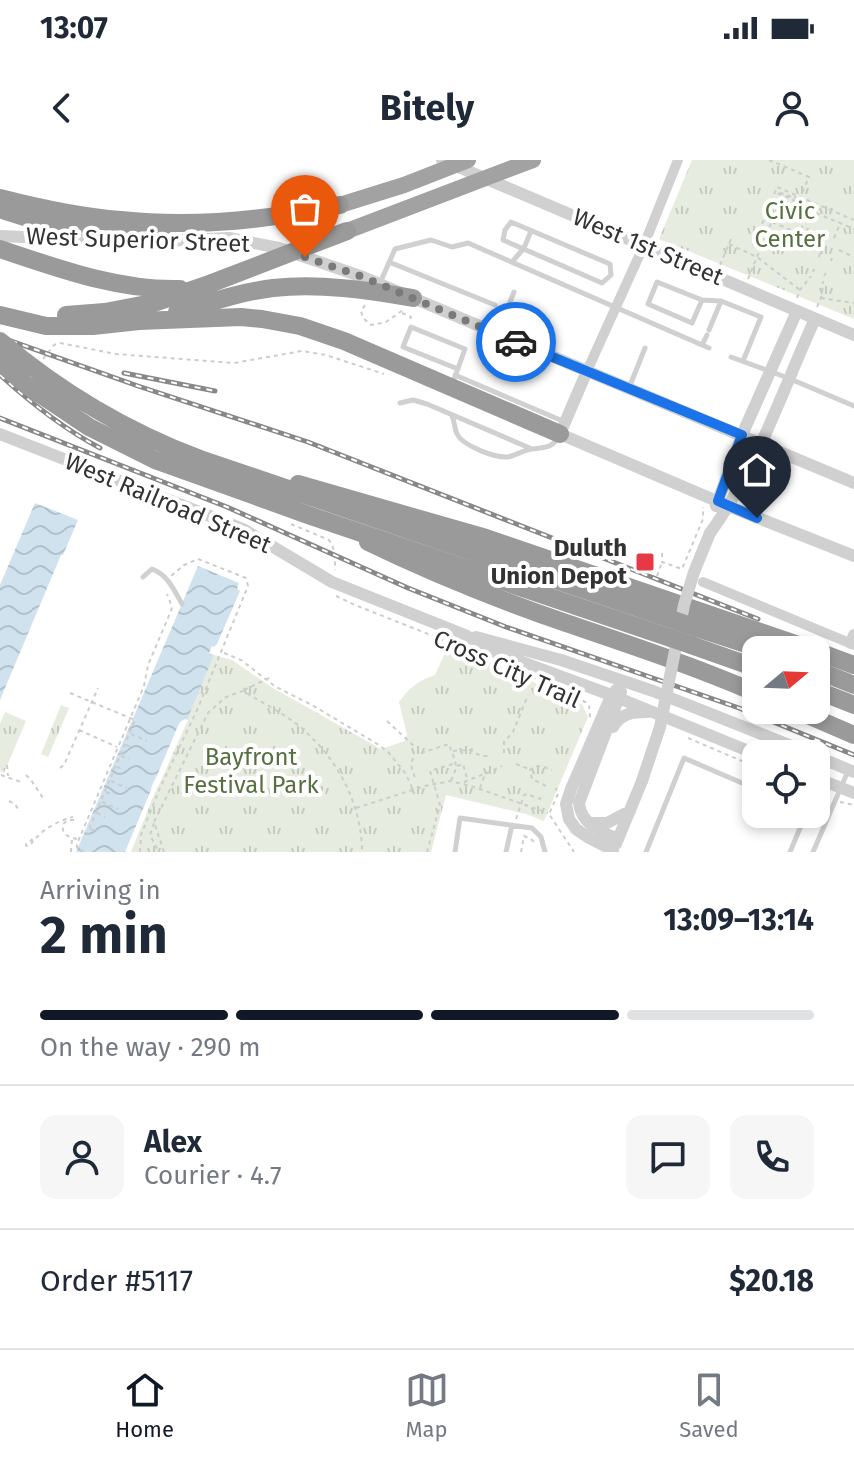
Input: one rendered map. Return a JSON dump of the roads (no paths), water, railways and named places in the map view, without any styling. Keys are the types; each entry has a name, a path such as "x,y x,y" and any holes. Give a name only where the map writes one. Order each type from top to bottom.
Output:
{"highway":[{"path":"0,309 44,315 83,315 157,302 530,161"},
{"path":"2,207 84,220 188,223 248,220 340,205 455,162"},
{"path":"2,207 37,221 136,233 166,240"},
{"path":"0,249 51,266 128,285 177,289 208,284"},
{"path":"139,321 275,288 332,288 407,309"},
{"path":"0,315 46,326 241,317 291,324 455,377 562,428"},
{"path":"0,341 62,388 117,422 170,447 694,637 742,661"},
{"path":"0,362 25,384 72,416 155,460 326,521 694,637 742,646"},
{"path":"247,474 291,482 486,538 765,636"},
{"path":"326,521 413,563 488,594 742,686"},
{"path":"830,659 854,665"},
{"path":"830,666 854,685"},
{"path":"830,696 854,705"},
{"path":"830,717 854,723"},
{"path":"830,723 854,735"}],"street":[{"path":"678,160 628,282 562,428 723,504 854,556"},
{"name":"West 1st Street","path":"455,162 644,245 816,313 854,335"},
{"name":"West Superior Street","path":"0,236 118,241 229,238 255,243 331,265 379,284 407,309 497,334 854,483"},
{"path":"723,504 742,435 796,305"},
{"path":"615,847 660,727 672,659 694,572 723,504 761,443 816,313"},
{"name":"West Railroad Street","path":"0,434 243,529 332,582 465,635 495,652 742,748"},
{"path":"703,582 853,641"},
{"name":"West Railroad Street","path":"465,635 510,645 624,681 777,740"},
{"path":"615,847 588,823 580,813 579,803 624,681"},
{"path":"574,682 596,701 595,720 568,797 567,811 572,824 582,834 615,847"},
{"path":"595,720 616,697"},
{"path":"601,747 621,717 634,712 654,712"},
{"name":"West Railroad Street","path":"830,762 851,771"},
{"path":"830,784 854,793"},
{"path":"588,823 607,823 631,810"}],"lane":[{"path":"511,222 610,264 611,275 602,283 503,240 505,230 511,222"},
{"path":"512,262 524,248 531,231"},
{"path":"379,284 395,249 431,240 452,247 468,243 706,347 708,333 721,301"},
{"path":"389,262 495,305"},
{"path":"611,275 628,282"},
{"path":"702,300 692,323 648,304 657,282 702,300 721,301 761,317 743,361"},
{"path":"497,334 514,292"},
{"path":"411,327 465,349 455,377 403,347 411,327"},
{"path":"629,388 645,348"},
{"path":"731,357 854,406"},
{"path":"400,403 413,400 532,449"},
{"path":"451,415 457,434 467,445 499,456 509,457 553,445 562,428"},
{"path":"143,577 152,569 160,572 182,604"},
{"path":"646,852 684,758 742,783"},
{"path":"813,852 851,771"},
{"path":"455,852 460,818 532,828 544,843 545,852"},
{"path":"506,852 513,825"},
{"path":"790,852 800,828"}],"water":[{"path":"35,503 78,520 0,700 0,585"},
{"path":"198,566 239,583 237,589 240,591 217,644 212,646 209,653 214,655 187,720 153,783 153,791 127,852 76,852"}],"railway":[{"path":"0,337 308,442 758,619"},
{"path":"124,373 215,391"},
{"path":"0,375 48,415 100,448"},
{"path":"0,418 227,507 408,588 506,627 739,708 854,755"}],"place":[{"name":"Duluth Union Depot","path":"645,562"}],"park label":[{"name":"Civic Center","path":"790,225"},
{"name":"Bayfront Festival Park","path":"251,771"}]}
